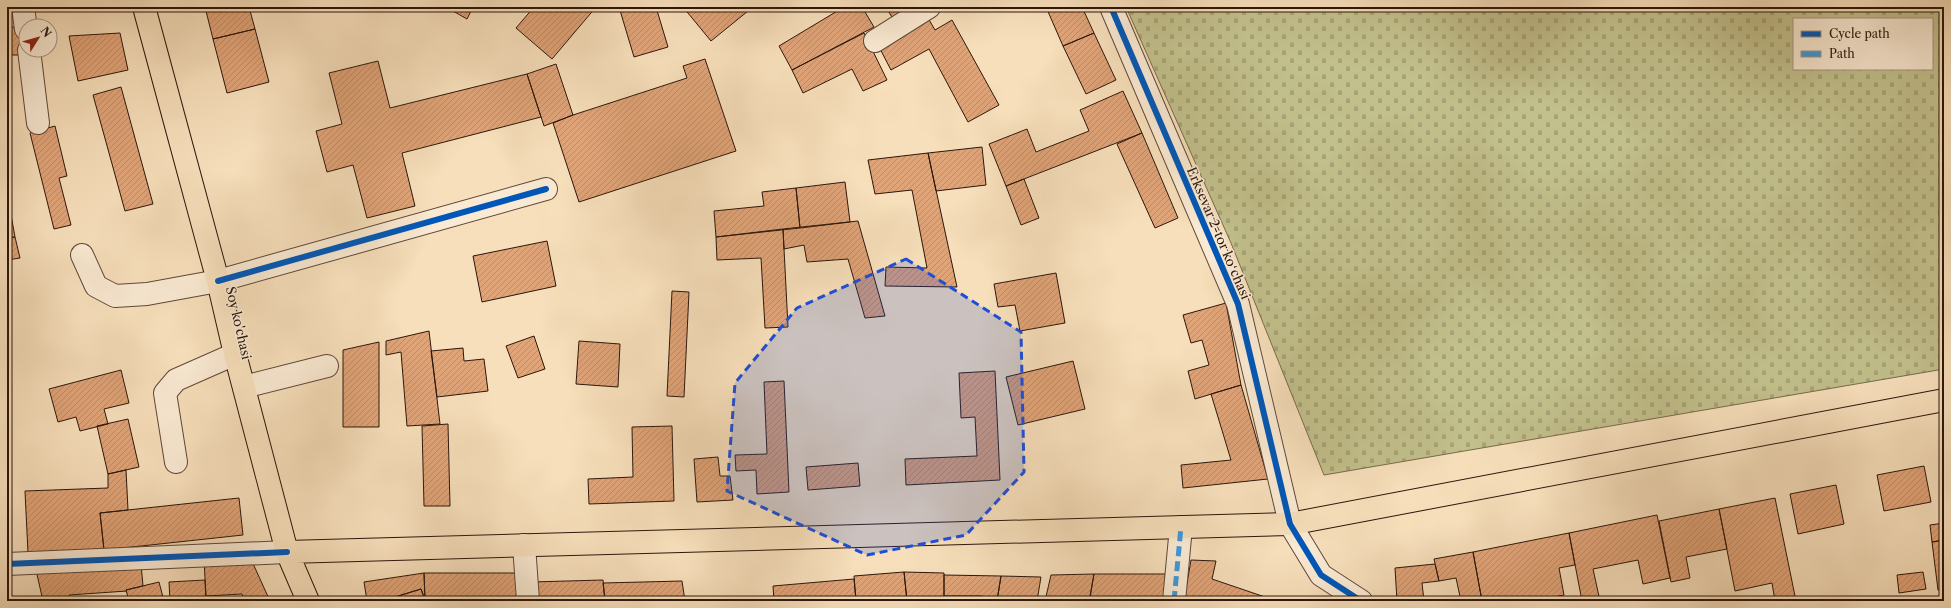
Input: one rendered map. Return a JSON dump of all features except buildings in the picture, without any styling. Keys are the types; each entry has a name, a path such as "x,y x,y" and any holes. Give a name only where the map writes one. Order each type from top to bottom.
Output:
{"main road":[{"name":"Soy ko'chasi","path":"144,7 218,281 235,354 287,552 308,601"},
{"path":"287,552 1290,524 1944,400"}],"street":[{"path":"23,7 24,18"},
{"path":"875,41 929,7"},
{"name":"Erksevar 2-tor koʻchasi","path":"1111,7 1238,304 1290,524 1321,575 1361,601"},
{"path":"30,58 38,123"},
{"path":"82,255 96,286 114,296 147,294 218,281 546,189"},
{"path":"176,462 164,394 176,380 235,354"},
{"path":"244,387 327,366"},
{"path":"1174,601 1181,526"},
{"path":"524,545 528,601"},
{"path":"7,564 287,552"}],"highlighted area":[{"path":"906,259 1021,332 1024,472 966,535 867,555 727,491 735,383 797,308"}],"green space":[{"path":"1126,7 1944,7 1944,369 1324,475 1231,243"}],"marked path":[{"path":"1174,601 1181,527"}],"cycle path":[{"path":"1111,7 1238,304 1290,524 1321,575 1361,601"},
{"path":"218,281 546,189"},
{"path":"7,564 287,552"}]}
